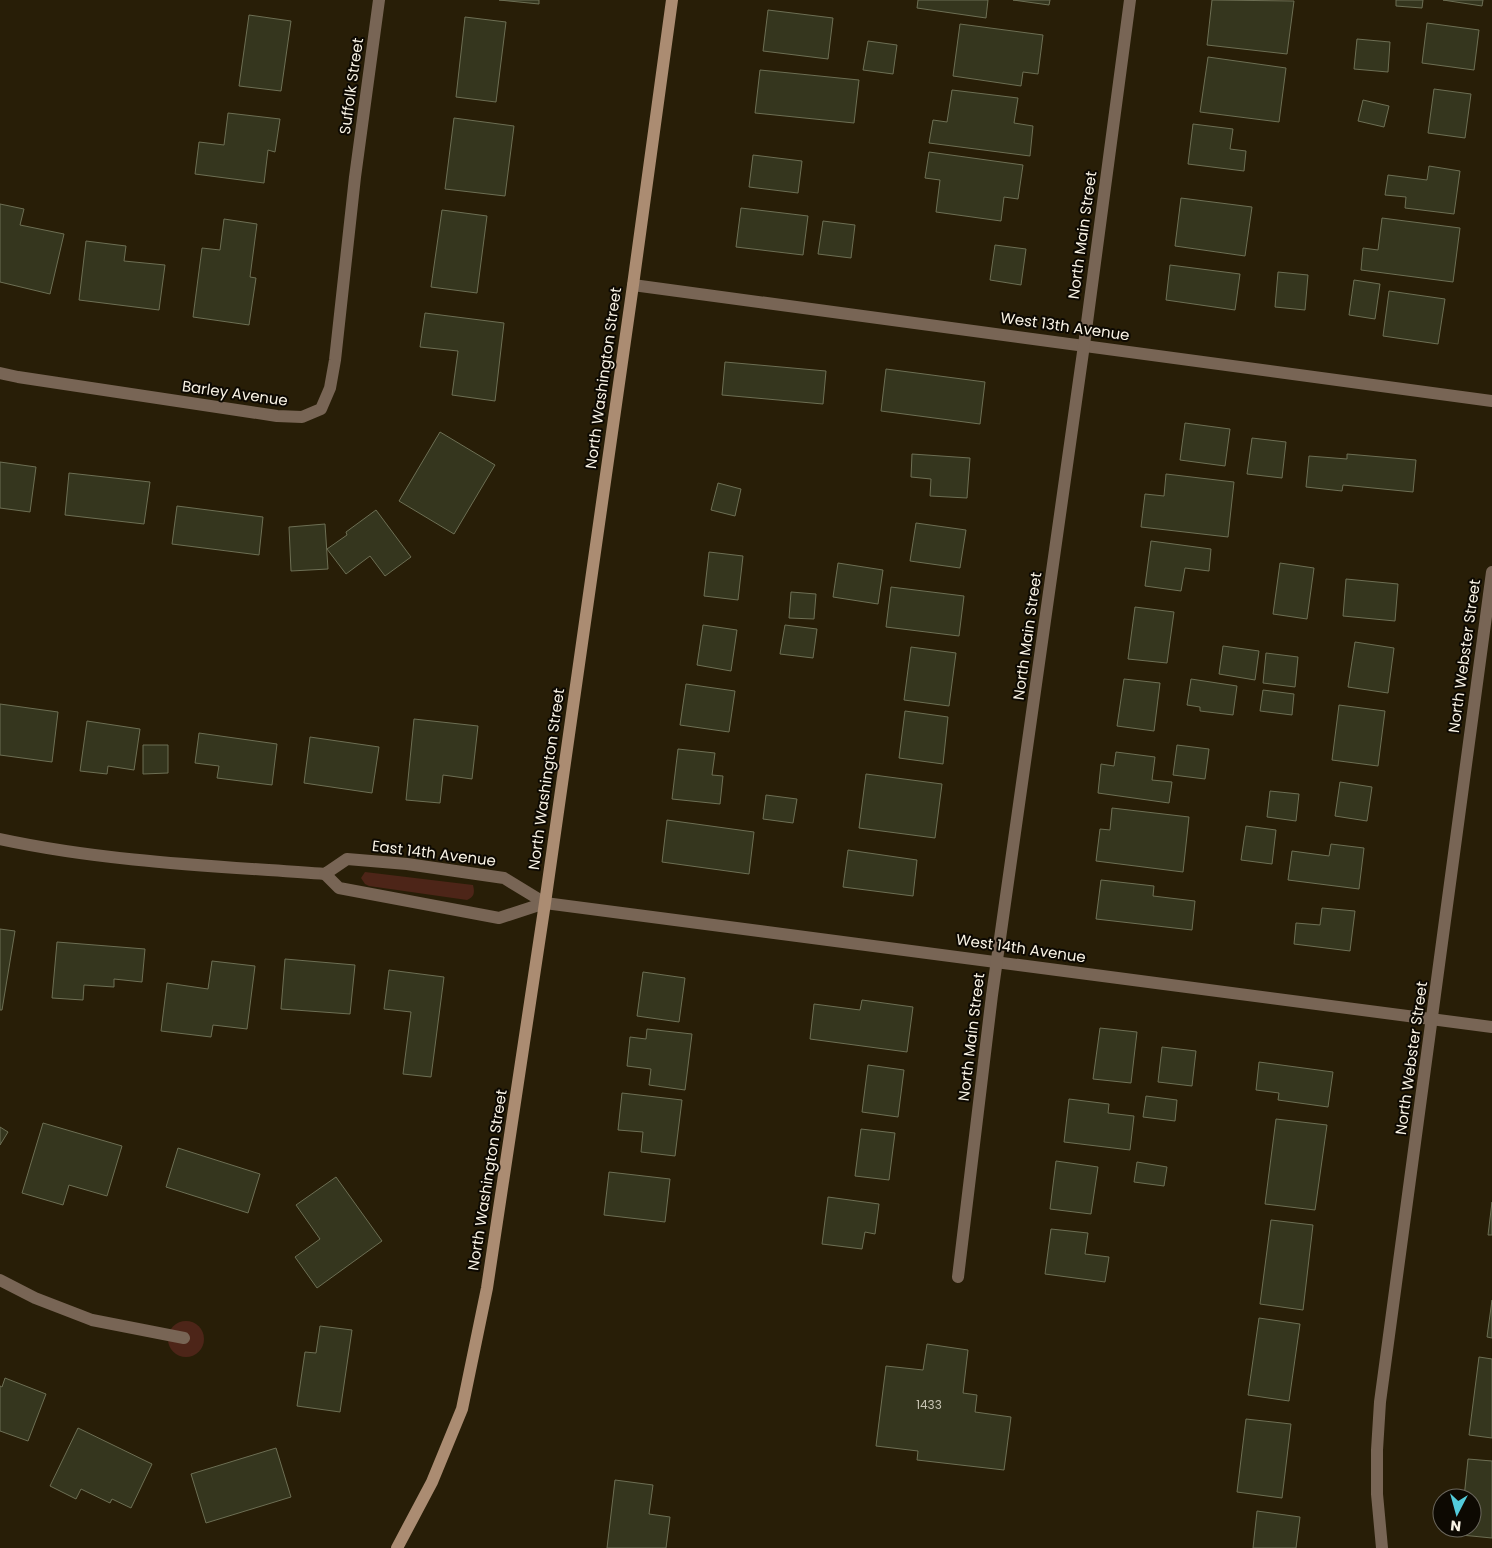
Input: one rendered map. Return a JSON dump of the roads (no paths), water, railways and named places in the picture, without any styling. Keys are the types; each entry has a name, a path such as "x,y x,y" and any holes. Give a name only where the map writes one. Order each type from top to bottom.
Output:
{"main road":[{"name":"North Washington Street","path":"396,1548 432,1482 462,1409 487,1288 545,903 672,0"}],"street":[{"name":"Suffolk Street","path":"355,177 379,0"},
{"name":"North Main Street","path":"958,1277 997,961 1084,345 1130,0"},
{"name":"Barley Avenue","path":"0,373 277,416 302,417 321,409 330,388 335,360 355,177"},
{"name":"West 13th Avenue","path":"633,285 1492,401"},
{"name":"North Webster Street","path":"1382,1548 1377,1494 1376,1450 1380,1402 1492,572"},
{"path":"0,839 46,849 100,857 325,874 339,888 499,918 545,903"},
{"name":"East 14th Avenue","path":"325,874 347,859 407,864 504,878 545,903"},
{"name":"West 14th Avenue","path":"545,903 1492,1027"},
{"path":"0,1280 35,1298 92,1320 184,1338"}]}
